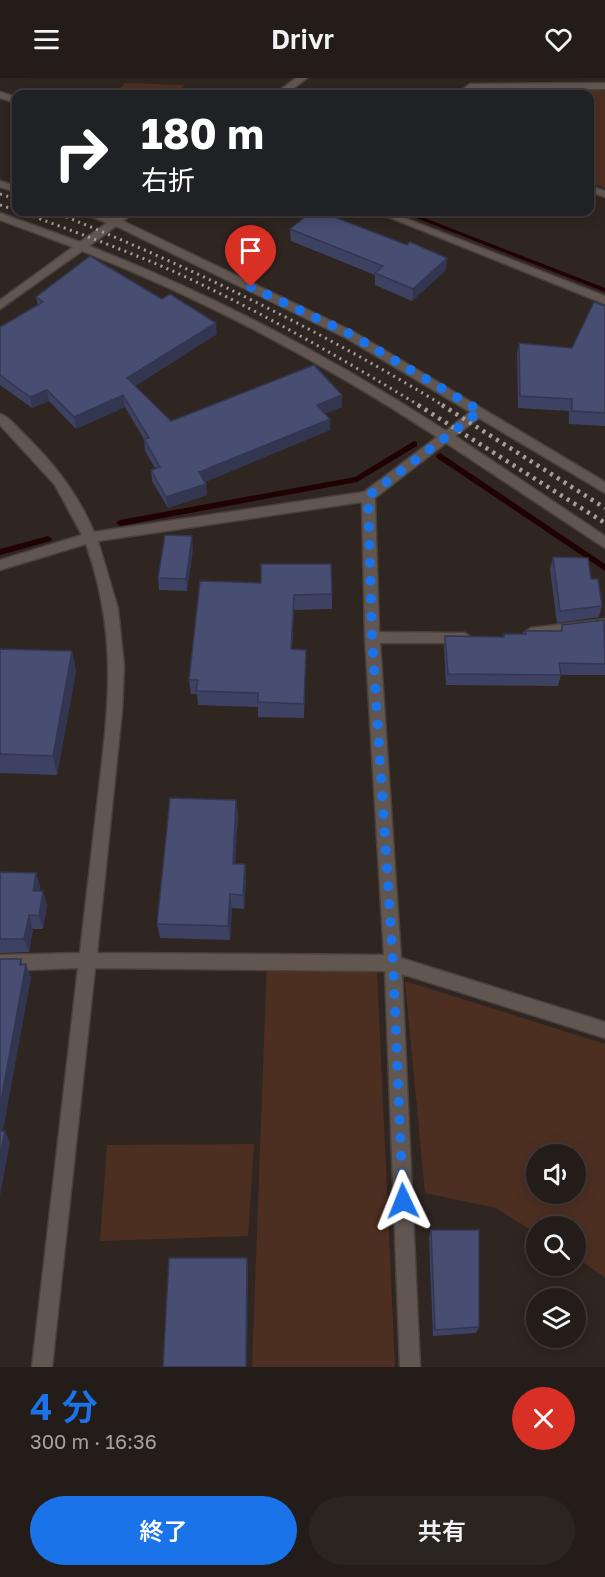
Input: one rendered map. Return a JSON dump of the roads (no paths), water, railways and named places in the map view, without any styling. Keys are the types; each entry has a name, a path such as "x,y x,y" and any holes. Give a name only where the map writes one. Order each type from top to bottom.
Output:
{"street":[{"path":"286,90 302,78"},
{"path":"467,90 470,87 605,86"},
{"path":"0,216 82,245 171,283 261,327 354,379 605,543"},
{"path":"97,216 116,222 350,334 603,484"},
{"path":"0,305 124,216"},
{"path":"391,216 605,300"},
{"path":"0,564 91,537 368,496 480,411"},
{"path":"0,418 29,446 61,483 91,537 106,589 116,650 115,711 42,1367"},
{"path":"368,496 372,637 393,963 410,1367"},
{"path":"517,635 605,624"},
{"path":"372,637 484,638"},
{"path":"0,963 89,960 393,963 605,1029"}],"waterway":[{"path":"414,216 605,290"},
{"path":"120,523 357,479 414,444"},
{"path":"440,456 605,568"},
{"path":"0,552 48,539"}],"railway":[{"path":"0,194 12,198"},
{"path":"0,205 12,209"},
{"path":"32,216 137,256 207,287 300,336 420,406"},
{"path":"64,216 154,254 302,325 444,406"},
{"path":"418,405 605,523"},
{"path":"442,405 605,508"}]}
